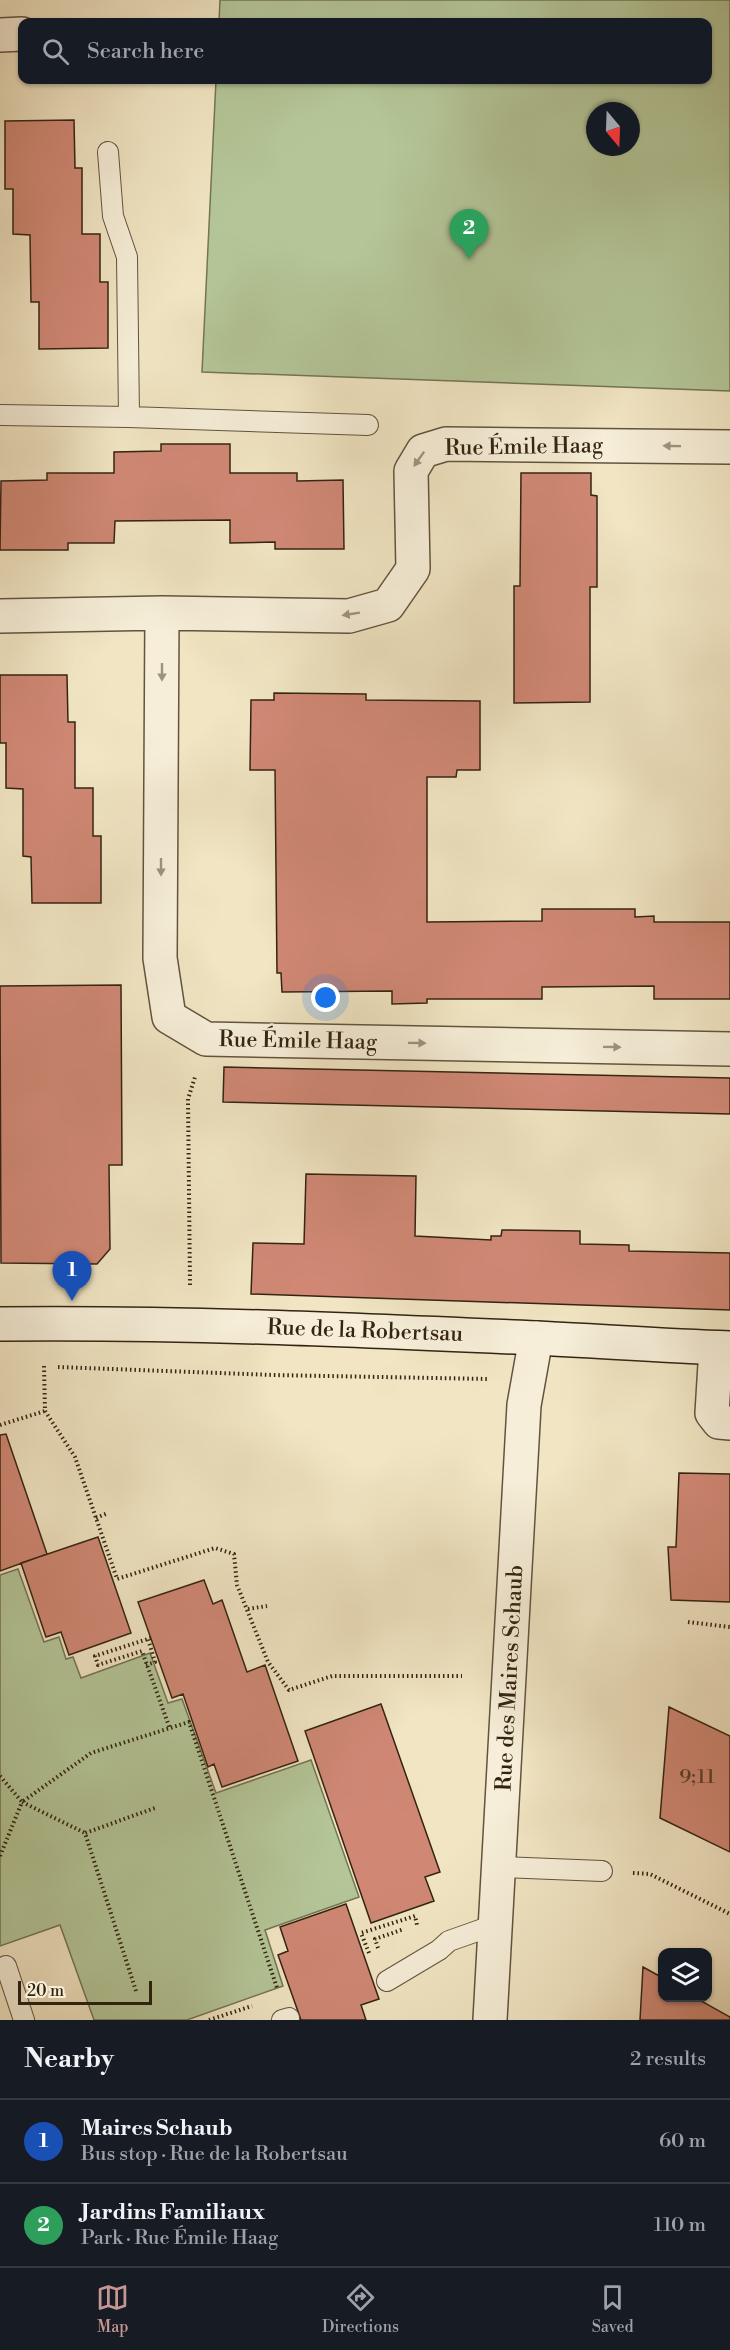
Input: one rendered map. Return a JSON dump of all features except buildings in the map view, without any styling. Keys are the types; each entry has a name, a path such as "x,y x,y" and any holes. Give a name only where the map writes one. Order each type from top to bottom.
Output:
{"street":[{"path":"0,35 18,34"},
{"name":"Rue Émile Haag","path":"0,616 162,613 349,616 388,605 413,569 411,471 423,451 446,444 730,447"},
{"name":"Rue Émile Haag","path":"162,613 160,958 169,1017 206,1039 730,1049"},
{"name":"Rue de la Robertsau","path":"0,1324 190,1325 536,1338 723,1348"},
{"name":"Rue des Maires Schaub","path":"490,2020 524,1404 536,1338"},
{"path":"723,1348 712,1413 719,1422 730,1423"}],"lane":[{"path":"108,152 112,216 127,257 129,417"},
{"path":"0,416 129,417 368,425"},
{"path":"500,1867 602,1870"},
{"path":"387,1981 439,1950 449,1941 497,1924"},
{"path":"6,1966 24,2020"}],"path":[{"path":"190,1325 188,1099 206,1039"},
{"path":"34,1365 273,1375 489,1379"},
{"path":"44,1366 45,1412 75,1457 117,1580 215,1548 234,1554 237,1585 268,1662 289,1690 332,1676 462,1676"},
{"path":"0,1425 45,1412"},
{"path":"96,1518 108,1513"},
{"path":"248,1609 267,1606"},
{"path":"688,1622 730,1627"},
{"path":"146,1665 156,1662 149,1639 94,1656 98,1665 142,1651 146,1665 170,1729"},
{"path":"0,1856 22,1802 91,1754 189,1722 279,1997"},
{"path":"0,1776 22,1802 85,1833 155,1808"},
{"path":"85,1833 136,1991"},
{"path":"602,1870 650,1874 730,1914"},
{"path":"368,1954 362,1933 415,1916 417,1925 375,1939 379,1950"},
{"path":"209,2020 259,2003"}],"green space":[{"path":"220,0 730,0 730,391 202,372 216,84 712,84 712,18 219,18"},
{"path":"18,1569 44,1642 59,1637 66,1659 73,1657 81,1678 150,1653 168,1703 182,1699 216,1793 311,1760 359,1897 265,1930 283,1986 187,2020 94,2020 60,1925 0,1946 0,1575"}],"place":[{"name":"Jardins Familiaux","path":"469,259"},
{"name":"Maires Schaub","path":"72,1301"}]}
